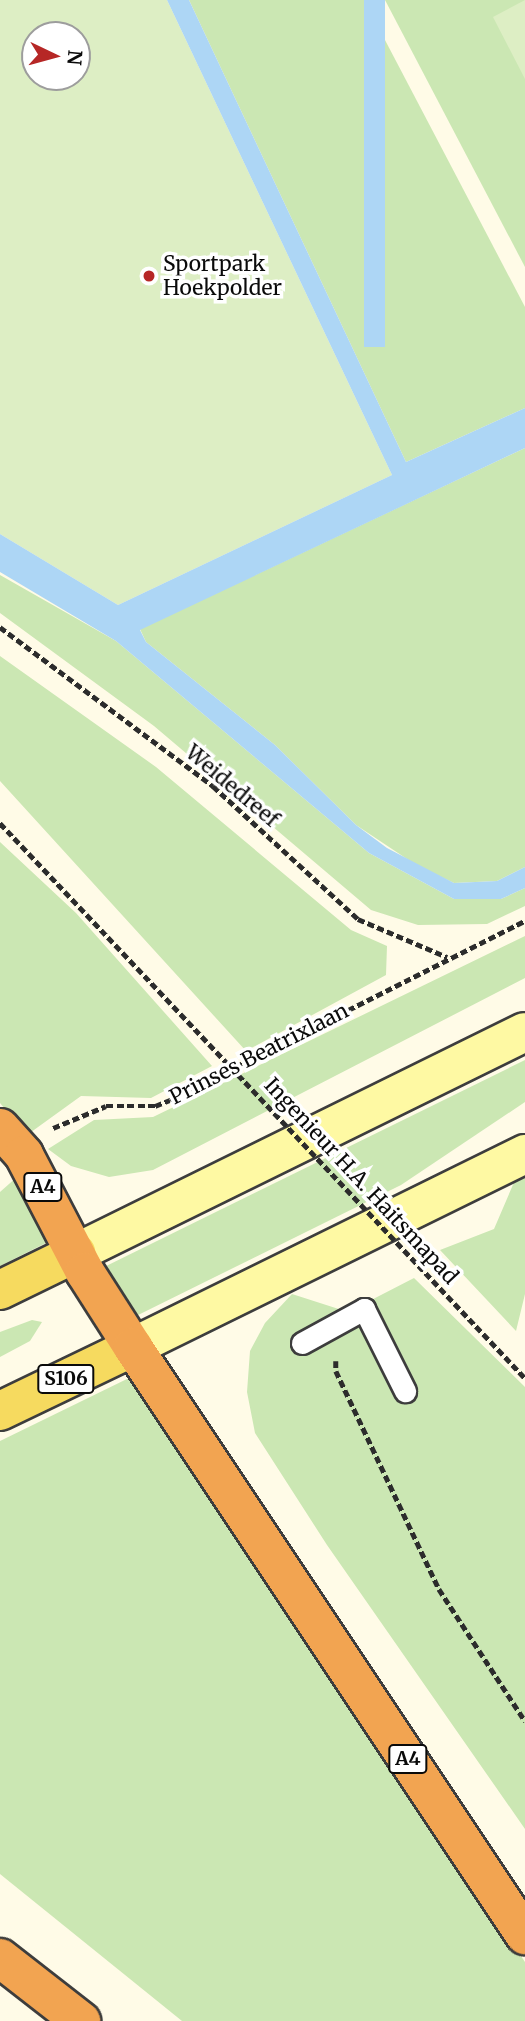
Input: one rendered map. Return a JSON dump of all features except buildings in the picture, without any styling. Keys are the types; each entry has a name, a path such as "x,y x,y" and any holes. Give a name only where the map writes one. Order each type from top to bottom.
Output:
{"highway":[{"name":"A4","path":"12,1142 133,1347 525,1936"},
{"path":"0,1958 81,2021"}],"main road":[{"path":"0,1290 525,1032"},
{"name":"S106","path":"0,1411 525,1154"}],"lane":[{"path":"302,1343 364,1310 405,1391"}],"path":[{"name":"Weidedreef","path":"0,627 213,786 358,919 448,957"},
{"name":"Ingenieur H.A. Haitsmapad","path":"0,823 525,1378"},
{"name":"Prinses Beatrixlaan","path":"12,1142 106,1106 163,1103 448,957 525,921"},
{"path":"336,1324 336,1371 439,1589 525,1721"}],"green space":[{"name":"Sportpark Hoekpolder","path":"0,0 167,0 392,475 118,605 0,534"},
{"path":"189,0 364,0 525,307 525,408 406,462"},
{"path":"385,0 525,0 525,267"},
{"path":"525,0 525,79 493,17"},
{"path":"525,448 525,867 497,881 454,883 416,865 356,825 275,745 146,642 140,629"},
{"path":"0,575 116,641 369,853 454,899 501,899 525,888 525,906 487,924 418,925 371,910 154,726 0,613"},
{"path":"0,656 156,767 351,930 387,946 386,975 246,1051 0,781"},
{"path":"0,842 76,913 212,1066 151,1098 81,1096 27,1135 0,1103"},
{"path":"525,936 525,978 153,1170 109,1177 71,1166 48,1149 94,1120 153,1117"},
{"path":"525,1060 525,1102 401,1185 128,1320 96,1271"},
{"path":"18,1176 56,1238 0,1266 0,1192"},
{"path":"525,1176 525,1294 516,1331 440,1250 494,1229 515,1180"},
{"path":"414,1278 525,1387 525,1829 327,1545 255,1433 247,1392 250,1351 265,1323 292,1294 348,1312"},
{"path":"32,1320 42,1322 30,1341 0,1357 0,1332"},
{"path":"131,1377 525,1962 525,2021 182,2021 0,1874 0,1441"}],"water":[{"path":"167,0 189,0 406,462 525,408 525,448 140,630 146,642 275,745 356,825 387,848 454,883 497,881 525,867 525,888 501,899 454,899 369,853 116,641 0,572 0,534 118,605 392,475"},
{"path":"364,0 385,0 385,347 364,347"}],"place":[{"name":"Sportpark Hoekpolder","path":"149,276"}]}
